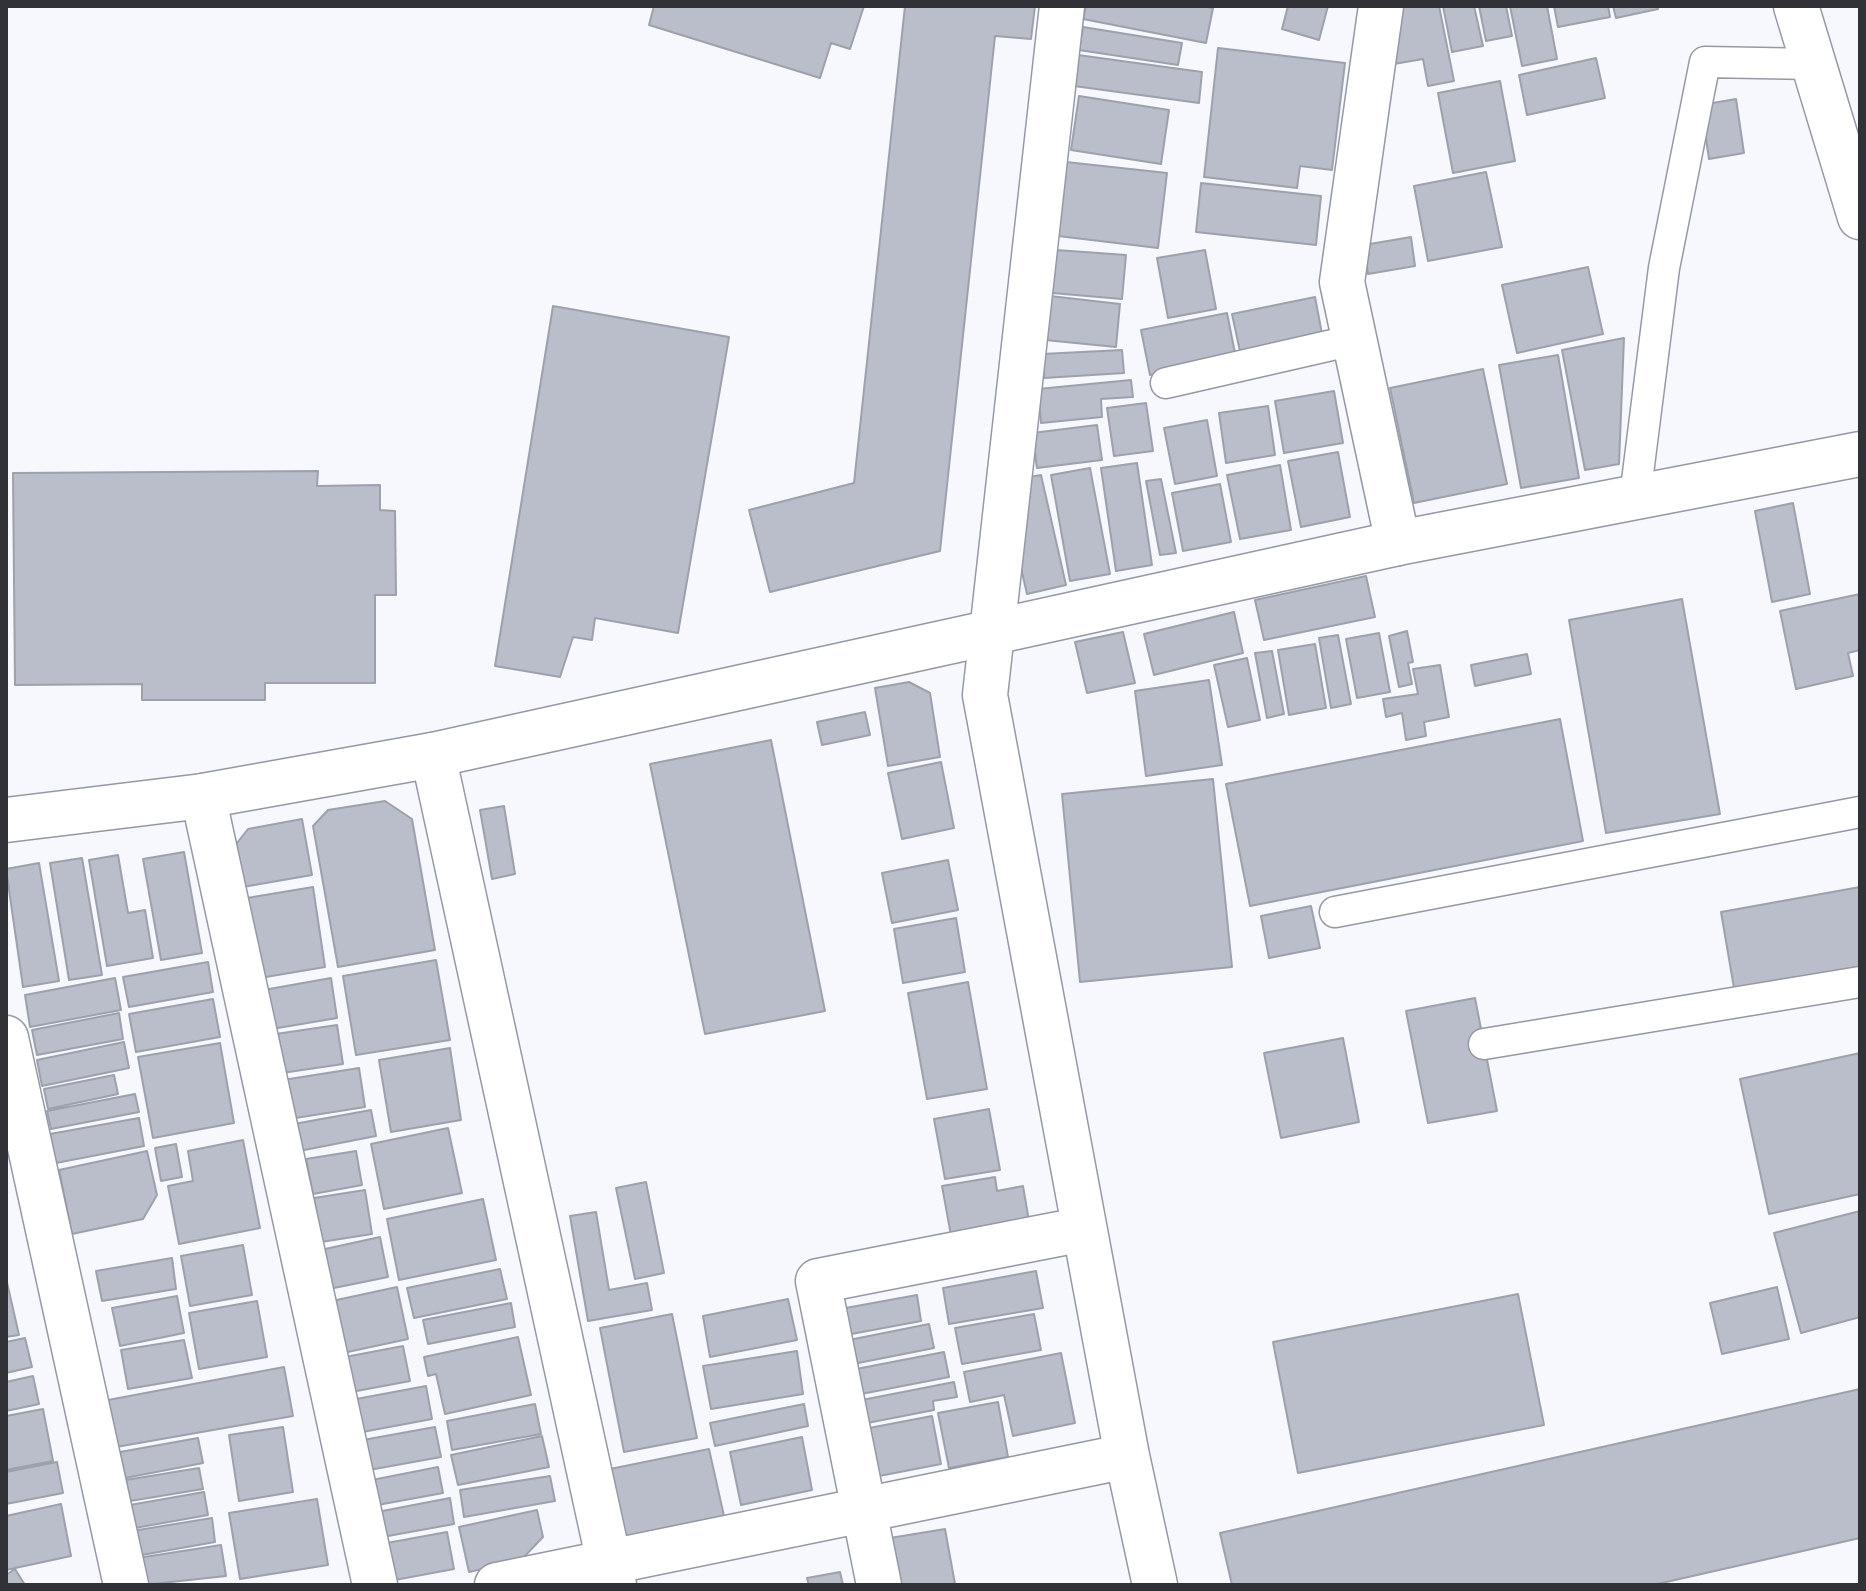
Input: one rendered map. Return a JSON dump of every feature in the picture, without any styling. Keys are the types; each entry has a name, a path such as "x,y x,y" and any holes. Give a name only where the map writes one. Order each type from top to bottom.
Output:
{"street":[{"path":"1062,6 985,695 1127,1456 1155,1585"},
{"path":"1381,6 1342,282 1398,543"},
{"path":"1796,6 1860,217"},
{"path":"6,820 203,796 433,755 990,630 1398,543 1860,454"},
{"path":"433,755 612,1574"},
{"path":"203,796 375,1585"},
{"path":"6,1038 126,1585"},
{"path":"879,1585 818,1281 1084,1229"},
{"path":"497,1585 612,1574 863,1510 1127,1456"}],"lane":[{"path":"1635,497 1664,268 1705,62 1814,64"},
{"path":"1166,383 1354,340"},
{"path":"1335,912 1860,812"},
{"path":"1484,1044 1860,982"}],"building":[{"path":"654,6 864,6 850,49 831,43 820,78 649,25"},
{"path":"905,6 1035,6 1031,39 995,36 940,551 770,592 749,510 854,483"},
{"path":"1086,6 1213,8 1206,43 1083,19"},
{"path":"1288,6 1328,6 1319,40 1282,29"},
{"path":"1400,6 1439,6 1454,81 1428,86 1423,59 1394,64"},
{"path":"1443,6 1474,6 1483,46 1452,52"},
{"path":"1479,6 1506,6 1512,36 1486,41"},
{"path":"1510,6 1547,6 1557,59 1522,66"},
{"path":"1554,6 1608,6 1610,17 1558,27"},
{"path":"1613,6 1657,6 1658,9 1616,18"},
{"path":"1083,27 1182,43 1178,65 1079,50"},
{"path":"1218,48 1345,63 1332,170 1300,166 1297,188 1204,177"},
{"path":"1078,55 1202,72 1199,103 1074,86"},
{"path":"1596,58 1605,98 1527,115 1519,75"},
{"path":"1500,81 1515,161 1453,173 1438,93"},
{"path":"1079,96 1169,110 1161,164 1071,150"},
{"path":"1736,99 1744,153 1709,159 1701,105"},
{"path":"1066,162 1167,173 1158,248 1058,236"},
{"path":"1486,172 1502,247 1428,261 1414,186"},
{"path":"1201,183 1321,196 1316,245 1196,232"},
{"path":"1411,237 1415,266 1368,274 1364,245"},
{"path":"1056,250 1126,255 1122,299 1052,293"},
{"path":"1205,250 1216,309 1168,318 1157,258"},
{"path":"1588,267 1603,334 1517,353 1502,285"},
{"path":"1050,296 1120,304 1116,347 1045,340"},
{"path":"1315,297 1323,339 1241,356 1232,314"},
{"path":"553,306 729,337 678,633 595,618 592,640 573,637 560,677 495,666"},
{"path":"1227,313 1236,358 1150,375 1141,330"},
{"path":"1624,338 1619,464 1585,470 1562,350"},
{"path":"1122,350 1124,373 1044,378 1042,354"},
{"path":"1558,355 1579,478 1521,488 1499,365"},
{"path":"1483,369 1507,484 1414,503 1390,388"},
{"path":"1131,380 1133,397 1101,399 1102,417 1041,423 1038,389"},
{"path":"1334,391 1343,443 1284,453 1275,401"},
{"path":"1146,403 1153,451 1114,456 1107,408"},
{"path":"1268,406 1275,455 1226,463 1219,413"},
{"path":"1207,420 1217,476 1175,484 1164,428"},
{"path":"1097,425 1102,460 1037,468 1032,433"},
{"path":"1338,452 1350,517 1301,527 1288,461"},
{"path":"1137,463 1152,565 1116,571 1101,468"},
{"path":"1280,465 1291,530 1240,539 1227,475"},
{"path":"1090,468 1110,574 1070,581 1051,475"},
{"path":"318,471 317,486 380,485 380,510 395,511 396,595 375,595 375,683 265,683 265,700 142,700 142,684 15,685 13,473"},
{"path":"1041,475 1066,585 1027,594 1016,546 1024,478"},
{"path":"1161,479 1176,553 1160,555 1146,481"},
{"path":"1220,484 1231,542 1183,551 1172,493"},
{"path":"1793,503 1810,594 1772,602 1755,511"},
{"path":"1366,576 1375,617 1264,640 1255,600"},
{"path":"1860,594 1860,650 1848,653 1853,676 1796,689 1780,611"},
{"path":"1682,599 1720,814 1606,833 1569,620"},
{"path":"1234,612 1243,653 1154,675 1144,634"},
{"path":"1407,631 1413,662 1408,663 1412,684 1399,687 1389,636"},
{"path":"1123,632 1135,683 1087,693 1075,642"},
{"path":"1379,633 1390,692 1357,698 1346,639"},
{"path":"1338,635 1351,704 1331,708 1319,638"},
{"path":"1315,644 1326,708 1289,715 1278,650"},
{"path":"1272,651 1284,714 1267,718 1255,653"},
{"path":"1527,654 1531,674 1475,686 1471,665"},
{"path":"1247,658 1260,720 1228,727 1214,665"},
{"path":"1440,665 1449,717 1424,722 1426,736 1406,740 1402,713 1386,717 1383,699 1418,694 1413,669"},
{"path":"1209,680 1222,765 1146,776 1135,691"},
{"path":"909,682 930,693 940,757 888,766 875,688"},
{"path":"865,712 870,735 822,745 817,722"},
{"path":"1560,719 1583,841 1250,906 1226,784"},
{"path":"771,740 825,1011 705,1034 650,764"},
{"path":"941,762 954,828 902,839 888,773"},
{"path":"1213,779 1232,967 1080,982 1062,794"},
{"path":"385,801 412,819 435,950 338,967 313,826 328,810"},
{"path":"504,806 515,874 492,879 480,810"},
{"path":"302,819 312,875 237,888 230,852 248,829"},
{"path":"184,852 202,953 161,960 143,859"},
{"path":"118,855 128,913 145,910 153,958 107,966 89,860"},
{"path":"82,858 102,975 69,980 50,863"},
{"path":"948,860 958,910 892,923 882,873"},
{"path":"39,863 59,981 23,987 6,869"},
{"path":"313,887 325,967 254,979 241,899"},
{"path":"1860,887 1860,974 1799,985 1798,977 1734,988 1721,912"},
{"path":"1311,906 1320,948 1269,958 1261,916"},
{"path":"956,918 965,972 903,983 894,929"},
{"path":"436,960 450,1040 356,1055 343,976"},
{"path":"208,962 213,992 129,1007 123,977"},
{"path":"115,978 121,1010 30,1027 25,995"},
{"path":"331,978 337,1018 266,1030 258,991"},
{"path":"968,982 987,1089 927,1099 908,993"},
{"path":"1475,998 1497,1111 1428,1123 1406,1011"},
{"path":"213,999 220,1037 136,1052 129,1014"},
{"path":"119,1013 123,1039 37,1055 32,1030"},
{"path":"337,1025 343,1064 275,1074 269,1035"},
{"path":"1343,1038 1359,1122 1281,1138 1264,1053"},
{"path":"124,1042 129,1068 42,1086 37,1060"},
{"path":"220,1043 234,1123 153,1138 138,1057"},
{"path":"450,1048 461,1120 391,1132 379,1060"},
{"path":"1860,1053 1860,1194 1769,1214 1740,1079"},
{"path":"359,1068 365,1107 289,1119 283,1080"},
{"path":"114,1075 118,1094 48,1109 44,1089"},
{"path":"135,1094 139,1112 51,1129 47,1111"},
{"path":"989,1109 1000,1170 945,1179 934,1119"},
{"path":"371,1110 376,1136 299,1151 294,1124"},
{"path":"139,1118 144,1146 56,1163 50,1134"},
{"path":"448,1128 462,1193 384,1209 371,1144"},
{"path":"243,1140 260,1228 179,1244 168,1186 193,1181 188,1151"},
{"path":"176,1144 182,1177 161,1181 155,1148"},
{"path":"147,1151 157,1195 143,1219 72,1234 59,1170"},
{"path":"356,1151 362,1185 313,1194 306,1159"},
{"path":"995,1177 997,1191 1023,1186 1030,1227 952,1241 942,1186"},
{"path":"646,1182 664,1273 635,1279 616,1188"},
{"path":"365,1190 372,1234 321,1242 314,1198"},
{"path":"483,1199 496,1260 399,1280 387,1219"},
{"path":"1860,1211 1860,1317 1801,1333 1774,1233"},
{"path":"596,1212 609,1290 647,1283 652,1310 588,1321 570,1216"},
{"path":"380,1237 388,1277 324,1290 316,1251"},
{"path":"243,1245 252,1295 190,1306 181,1256"},
{"path":"172,1258 176,1289 102,1301 96,1271"},
{"path":"500,1269 507,1299 414,1318 407,1288"},
{"path":"1036,1271 1043,1308 949,1324 943,1288"},
{"path":"6,1278 19,1335 6,1337"},
{"path":"397,1287 408,1339 343,1353 332,1301"},
{"path":"1777,1287 1789,1339 1722,1354 1710,1303"},
{"path":"1518,1294 1544,1425 1298,1473 1273,1342"},
{"path":"917,1295 921,1321 846,1335 840,1309"},
{"path":"177,1296 184,1333 120,1346 112,1308"},
{"path":"788,1299 797,1340 710,1357 703,1316"},
{"path":"257,1301 267,1357 199,1369 189,1313"},
{"path":"511,1303 515,1327 428,1344 423,1320"},
{"path":"672,1314 697,1438 624,1452 600,1328"},
{"path":"1034,1314 1041,1350 962,1364 955,1328"},
{"path":"929,1324 934,1348 848,1365 844,1341"},
{"path":"518,1337 531,1395 445,1414 436,1374 428,1376 424,1357"},
{"path":"25,1338 32,1367 6,1373 6,1342"},
{"path":"184,1340 192,1378 128,1389 121,1350"},
{"path":"403,1346 410,1381 346,1393 340,1358"},
{"path":"797,1351 803,1394 711,1409 703,1366"},
{"path":"944,1352 949,1377 856,1395 851,1370"},
{"path":"1061,1353 1075,1423 1013,1436 1004,1395 970,1402 964,1372"},
{"path":"284,1367 293,1416 116,1447 108,1400"},
{"path":"33,1376 39,1404 6,1411 6,1382"},
{"path":"954,1382 957,1397 933,1401 934,1410 862,1424 857,1401"},
{"path":"426,1386 432,1419 357,1433 351,1400"},
{"path":"1860,1389 1860,1538 1653,1585 1232,1585 1220,1533"},
{"path":"998,1402 1008,1457 949,1468 938,1413"},
{"path":"535,1404 541,1434 452,1450 447,1421"},
{"path":"804,1404 808,1426 715,1446 710,1423"},
{"path":"43,1409 53,1461 6,1470 6,1416"},
{"path":"932,1416 941,1464 874,1477 864,1429"},
{"path":"283,1427 293,1492 239,1501 229,1435"},
{"path":"435,1427 441,1457 369,1470 363,1440"},
{"path":"542,1436 549,1467 458,1485 451,1455"},
{"path":"802,1437 812,1490 741,1505 730,1452"},
{"path":"198,1438 203,1463 125,1478 120,1452"},
{"path":"709,1449 724,1516 624,1537 610,1469"},
{"path":"57,1462 63,1493 6,1504 6,1472"},
{"path":"438,1467 443,1493 372,1506 367,1481"},
{"path":"199,1468 203,1489 130,1501 126,1480"},
{"path":"550,1476 555,1501 464,1517 460,1490"},
{"path":"204,1492 208,1515 135,1528 130,1505"},
{"path":"450,1498 454,1524 377,1538 372,1513"},
{"path":"317,1499 328,1565 240,1579 229,1513"},
{"path":"61,1504 71,1556 6,1570 6,1516"},
{"path":"537,1510 543,1537 521,1560 469,1572 459,1527"},
{"path":"212,1518 215,1542 136,1556 132,1531"},
{"path":"945,1529 955,1584 899,1585 890,1538"},
{"path":"447,1532 454,1569 384,1582 376,1545"},
{"path":"221,1545 226,1576 143,1585 138,1558"},
{"path":"15,1569 25,1585 6,1585 6,1575"},
{"path":"840,1572 843,1585 809,1585 807,1578"}]}
